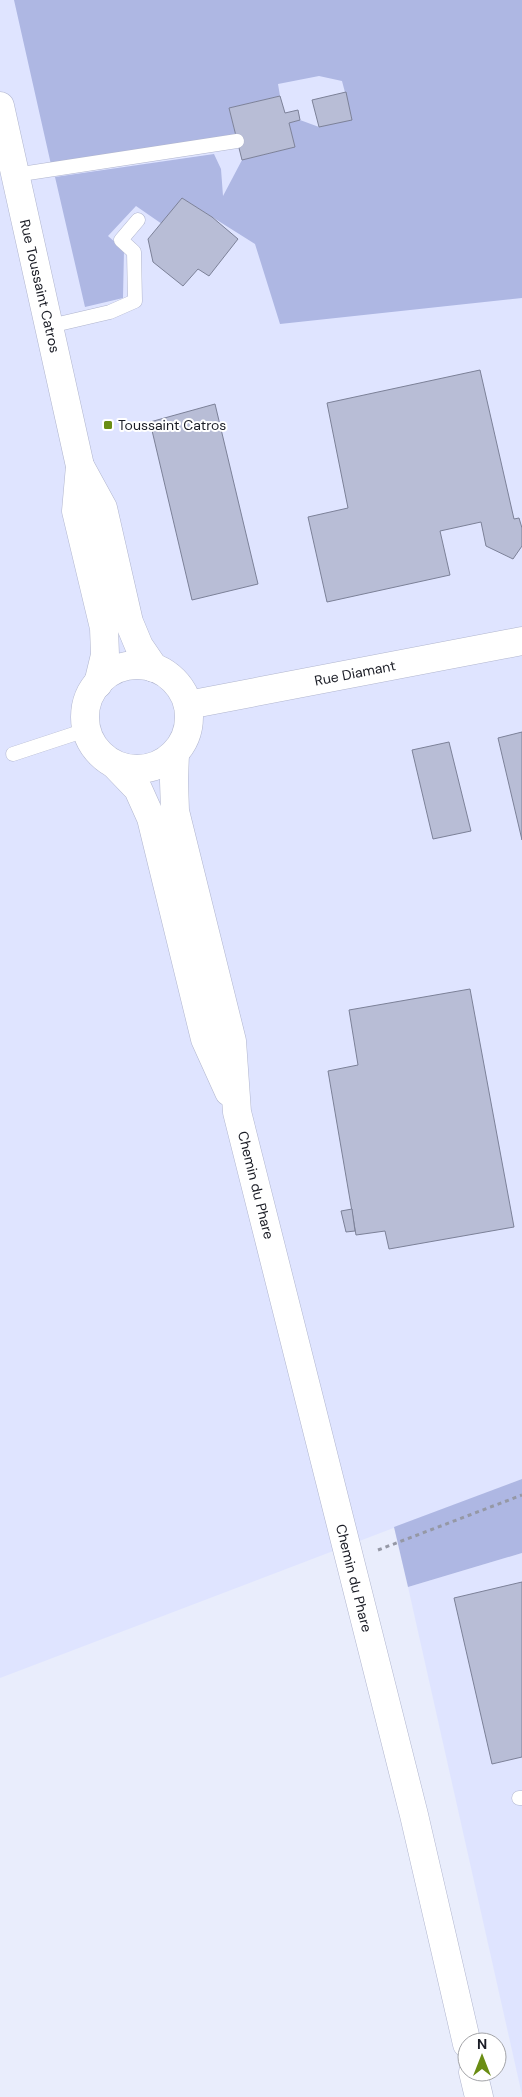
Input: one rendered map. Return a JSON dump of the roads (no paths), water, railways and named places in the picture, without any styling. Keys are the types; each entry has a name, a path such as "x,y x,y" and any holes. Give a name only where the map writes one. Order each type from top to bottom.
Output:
{"street":[{"name":"Rue Toussaint Catros","path":"0,106 80,466 102,508 129,622 139,646 154,668"},
{"name":"Rue Toussaint Catros","path":"80,466 76,511 104,628 105,655 98,684"},
{"name":"Rue Diamant","path":"188,705 522,641"},
{"path":"124,667 154,668 176,682 183,693 188,705 189,722 185,739 175,753 162,763 147,768 131,769 115,765 102,756 92,744 86,730 85,714 89,698 98,684 109,674 124,667"},
{"name":"Chemin du Phare","path":"175,753 175,811 232,1040 238,1112 414,1815 464,2032"},
{"name":"Chemin du Phare","path":"115,765 138,789 151,818 205,1039 238,1112"},
{"path":"475,2082 479,2097"}],"lane":[{"path":"15,174 237,141"},
{"path":"50,326 110,312 135,301 134,252 121,240 138,220"},
{"path":"13,754 86,730"}],"place":[{"name":"Toussaint Catros","path":"108,425"}]}
